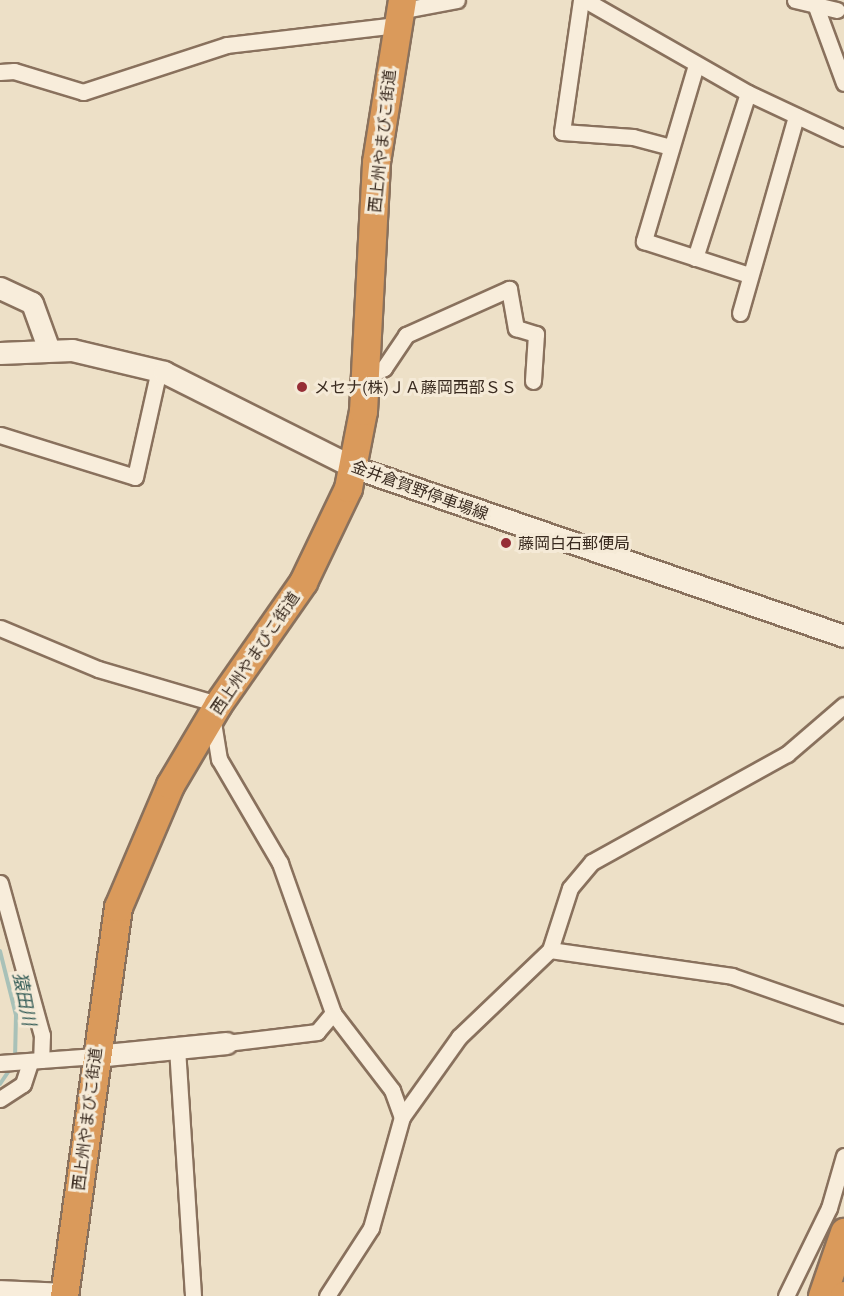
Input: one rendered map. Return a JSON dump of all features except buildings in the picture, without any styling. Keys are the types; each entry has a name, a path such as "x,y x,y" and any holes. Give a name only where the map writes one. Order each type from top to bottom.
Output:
{"highway":[{"name":"西上州やまびこ街道","path":"65,1294 118,907 170,785 215,710 323,549 353,467 365,377 376,162 399,12"},
{"path":"822,1296 844,1232"}],"main road":[{"path":"0,288 32,303 49,350"},
{"name":"金井倉賀野停車場線","path":"0,353 49,350 96,354 159,370 353,467 844,636"},
{"path":"96,1056 226,1043"}],"street":[{"path":"0,72 14,70 83,92 227,45 457,0"},
{"path":"671,147 633,137 562,132 583,0 748,93 844,138"},
{"path":"795,0 837,10"},
{"path":"815,4 844,83"},
{"path":"696,65 644,241 749,275"},
{"path":"695,258 748,93"},
{"path":"740,313 796,116"},
{"path":"365,377 384,368 406,335 509,289 516,328 536,334 533,381"},
{"path":"0,435 135,477 159,370"},
{"path":"0,628 98,669 215,710 219,759 280,863 333,1013 392,1090 402,1117"},
{"path":"327,1296 371,1228 402,1117 459,1037 550,950 570,888 592,862 787,754 844,705"},
{"path":"0,883 42,1035 35,1061 23,1084 0,1099"},
{"path":"550,950 732,976 844,1016"},
{"path":"226,1043 316,1032 333,1013"},
{"path":"177,1048 193,1296"},
{"path":"0,1064 96,1056"},
{"path":"786,1296 829,1208 844,1156"},
{"path":"0,1288 65,1294"}],"waterway":[{"name":"猿田川","path":"0,951 16,1015 15,1058"},
{"name":"猿田川","path":"0,1084 13,1065"}],"place":[{"name":"メセナ(株)ＪＡ藤岡西部ＳＳ","path":"302,387"},
{"name":"藤岡白石郵便局","path":"506,543"}]}
